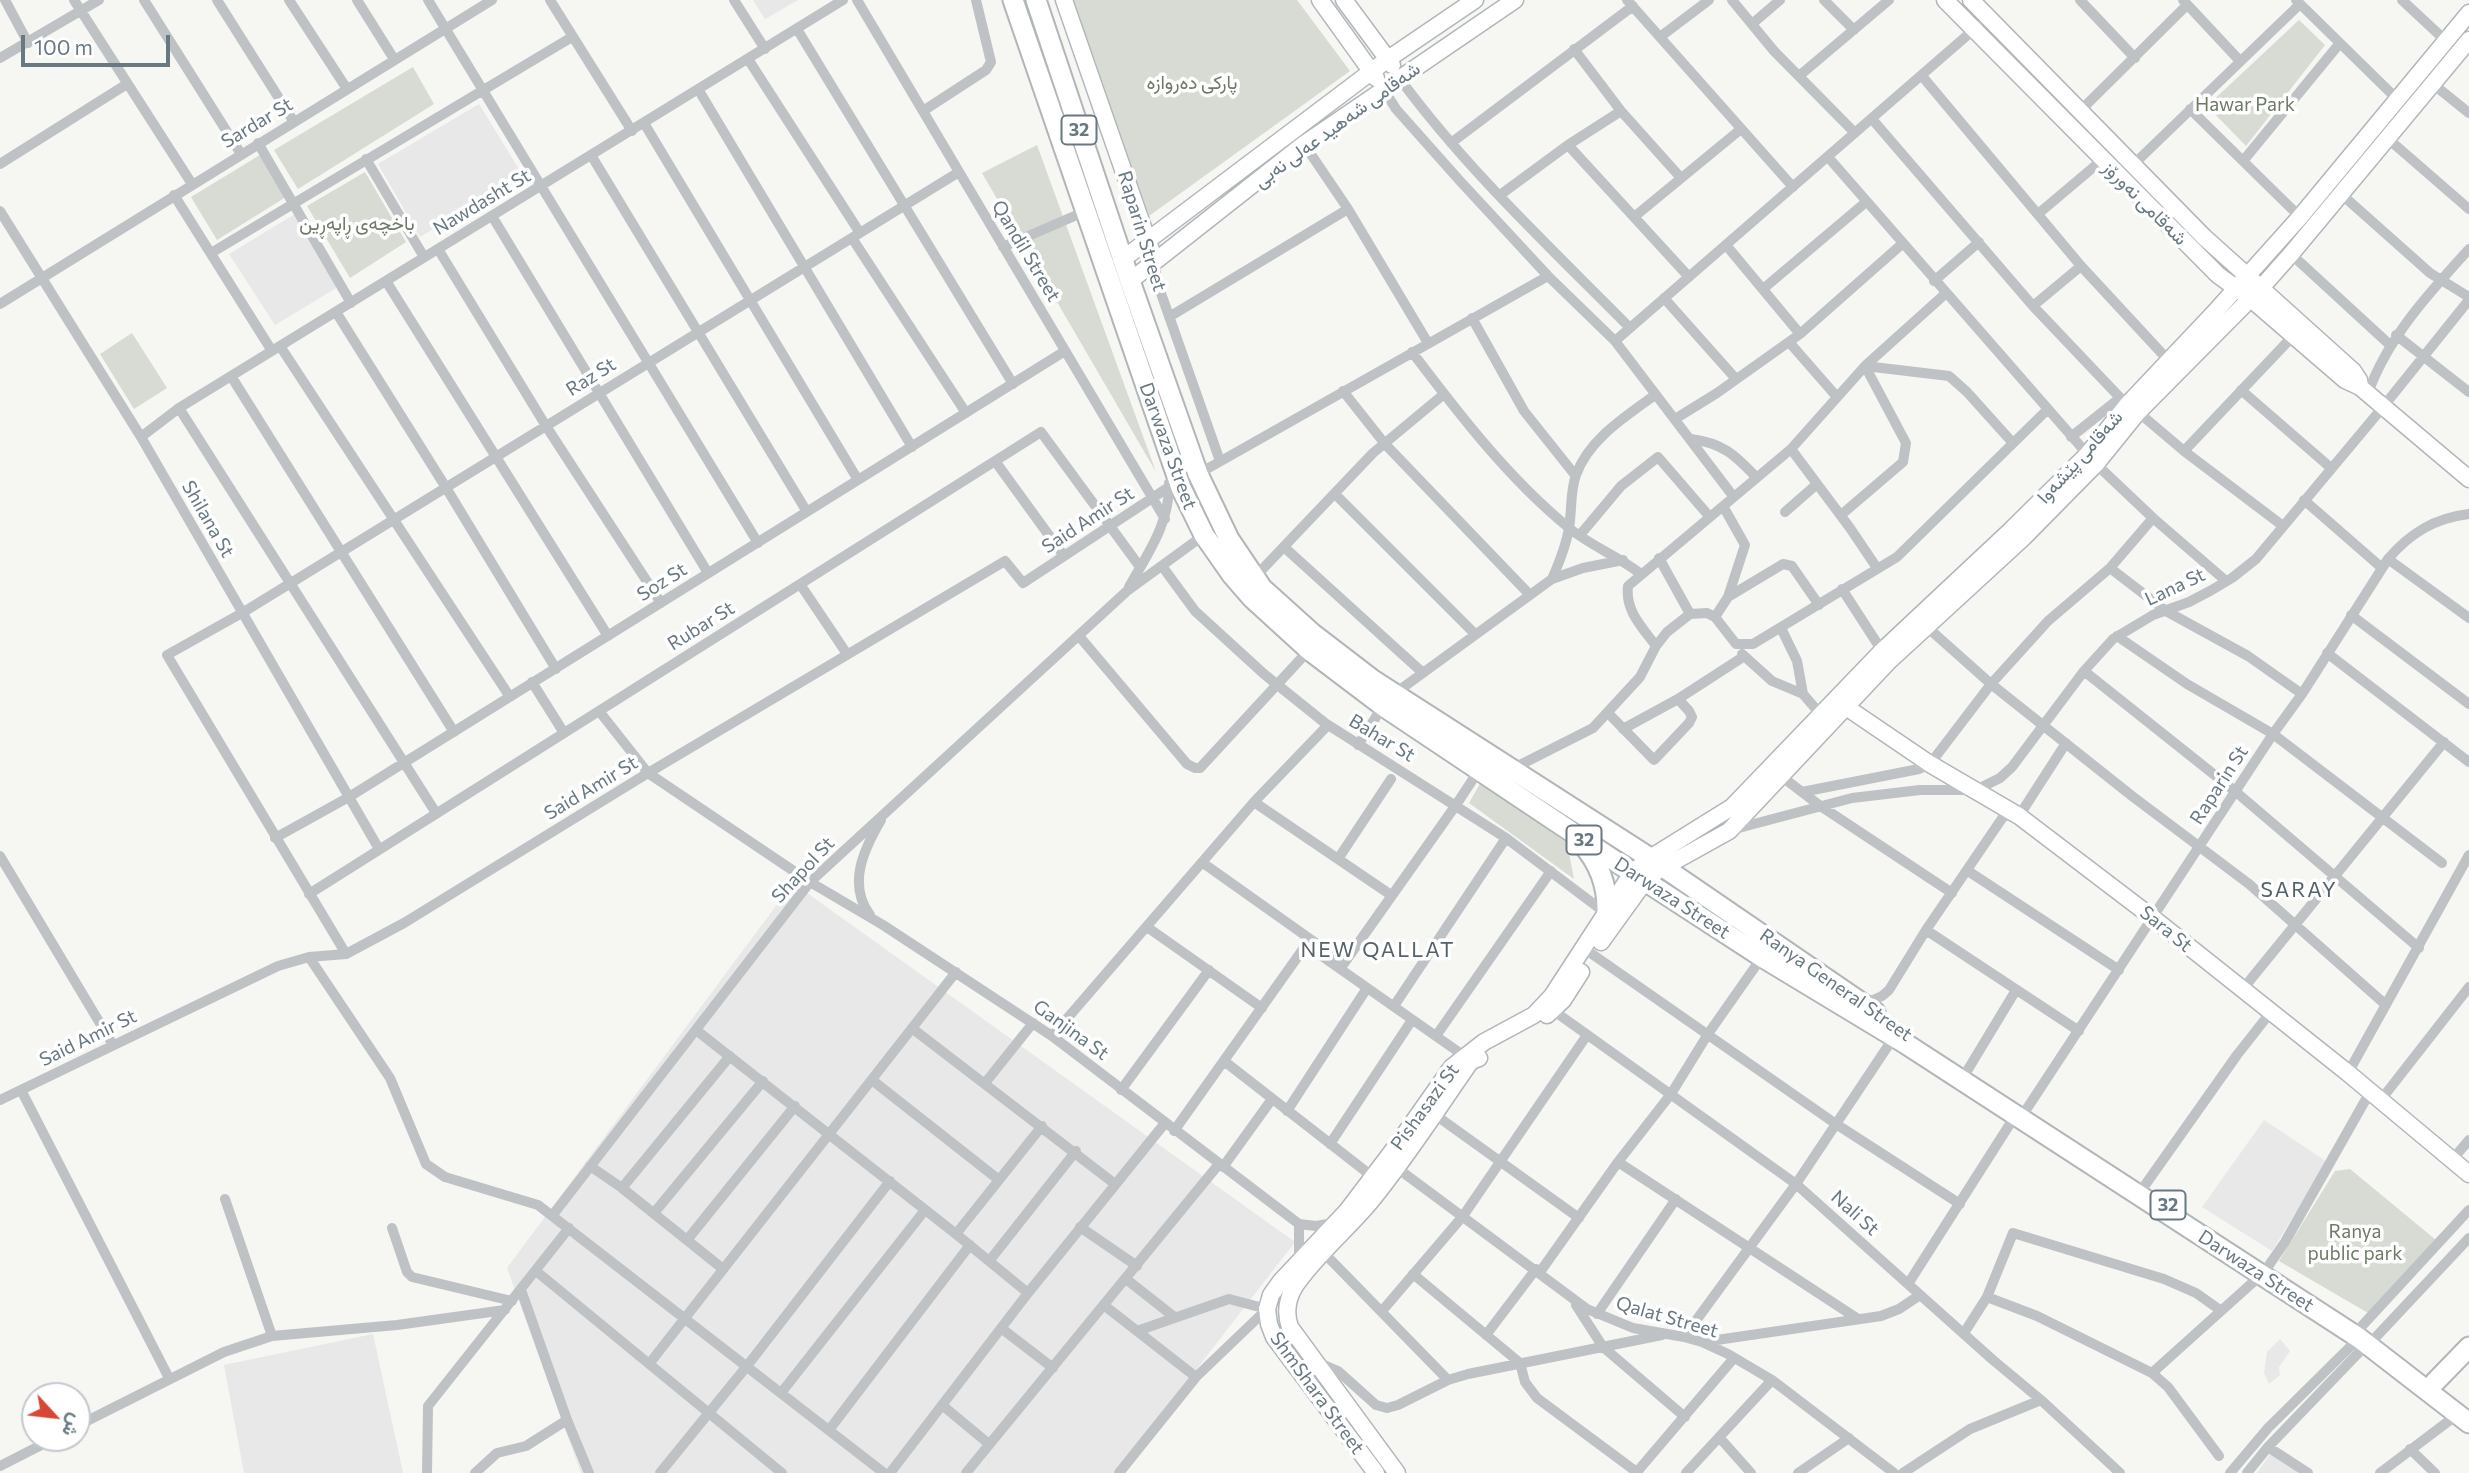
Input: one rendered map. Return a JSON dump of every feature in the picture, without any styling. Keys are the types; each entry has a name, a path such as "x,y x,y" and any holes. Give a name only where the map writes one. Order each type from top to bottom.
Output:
{"highway":[{"name":"Darwaza Street","path":"1013,0 1167,452 1188,503 1205,535 1252,598 1309,650 1388,700 1479,770 1762,957 1964,1077"},
{"name":"32","path":"1036,0 1123,259"},
{"name":"Ranya General Street","path":"1123,259 1198,474 1220,523 1254,578 1270,596 1388,700 1510,770 1656,863 1864,1004 1964,1077 2143,1188 2264,1272 2435,1382 2465,1416"},
{"path":"1569,830 1585,847 1598,867 1606,890 1607,914"},
{"name":"Darwaza Street","path":"2020,1113 2264,1272"},
{"name":"32","path":"2365,1337 2465,1416"},
{"path":"2435,1382 2469,1348"}],"main road":[{"name":"Raparin Street","path":"1064,0 1155,263"},
{"path":"1320,0 1384,90"},
{"path":"1345,0 1400,79"},
{"name":"شەقامی شەهید عەلی نەبی","path":"1123,259 1371,71 1475,0"},
{"name":"شەقامی شەهید عەلی نەبی","path":"1130,281 1304,144 1515,0"},
{"name":"شەقامی نەورۆز","path":"1945,0 2201,259 2256,293 2353,371 2364,390"},
{"name":"شەقامی نەورۆز","path":"1974,1 2204,237 2241,282"},
{"name":"شەقامی پێشەوا","path":"1656,863 1729,831 1846,707 1885,656 1927,627 2024,537 2092,460 2128,405 2300,217 2469,13"},
{"name":"شەقامی پێشەوا","path":"2128,405 2256,293 2469,40"},
{"name":"شەقامی نەورۆز","path":"2256,293 2292,336 2345,380 2364,390 2469,479"},
{"name":"شەقامی پێشەوا","path":"1656,863 1732,807 1821,715 1885,656 2010,531 2092,460"},
{"name":"Sara St","path":"1846,707 1930,764 2019,816 2153,918 2348,1073 2469,1174"},
{"name":"Pishasazi St","path":"1267,1309 1276,1288 1337,1223 1445,1076 1468,1058 1516,1038 1543,1019 1607,914 1639,877 1656,863"},
{"name":"Pishasazi St","path":"1548,1007 1567,994 1639,877"},
{"name":"Pishasazi St","path":"1286,1311 1295,1287 1397,1168 1468,1058"},
{"path":"1267,1309 1286,1311"},
{"name":"ShmShara Street","path":"1267,1309 1269,1324 1279,1345 1376,1473"},
{"name":"ShmShara Street","path":"1286,1311 1290,1327 1397,1473"}],"street":[{"path":"5,0 29,43"},
{"path":"74,0 192,184"},
{"path":"0,58 99,0"},
{"path":"144,0 241,154"},
{"path":"217,0 294,122"},
{"path":"289,0 347,89"},
{"path":"357,0 394,59"},
{"path":"428,0 758,543"},
{"name":"Sardar St","path":"0,304 492,0"},
{"path":"550,0 632,131"},
{"path":"734,0 765,49"},
{"name":"Nawdasht St","path":"141,437 179,408 843,0"},
{"name":"Qandil Street","path":"857,0 1165,519"},
{"path":"923,111 986,71 992,62 976,0"},
{"path":"1660,37 1709,0"},
{"path":"1732,0 1799,76 1855,133"},
{"path":"1752,24 1780,0"},
{"path":"1824,0 1854,30"},
{"path":"1799,76 1889,0"},
{"path":"2402,0 2446,41"},
{"path":"1961,15 1974,1"},
{"path":"2084,1 2135,58"},
{"path":"2080,111 2135,58 2185,2 2241,61"},
{"path":"2134,164 2298,2 2398,100"},
{"path":"1451,143 1630,3 1793,187"},
{"path":"1615,341 1988,17"},
{"path":"797,29 1013,384"},
{"path":"211,253 572,37"},
{"path":"2243,161 2340,43"},
{"path":"1574,49 1621,111 1681,178"},
{"path":"748,59 966,413"},
{"path":"1922,76 2081,266 2168,360"},
{"path":"1400,79 1451,143 1630,328"},
{"path":"0,164 127,84"},
{"path":"2433,84 2469,113"},
{"path":"698,89 912,447"},
{"path":"1384,90 1409,125 1548,276 1615,341 1733,496"},
{"path":"2190,109 2300,217"},
{"path":"1500,195 1568,145 1621,111"},
{"path":"1872,119 2033,306 2128,405 2283,526"},
{"path":"644,122 858,480"},
{"path":"1634,217 1741,129"},
{"path":"2386,137 2469,209"},
{"path":"258,143 351,303"},
{"path":"1304,144 1348,209 1428,343"},
{"path":"1568,145 1689,277"},
{"path":"591,155 807,512"},
{"path":"1828,157 2092,460 2152,518 2227,581"},
{"path":"366,159 425,257"},
{"path":"2038,214 2102,160"},
{"name":"Raz St","path":"275,838 167,655 242,613 959,172"},
{"path":"2340,193 2430,273 2469,298"},
{"path":"174,195 510,697"},
{"path":"1763,289 1866,202"},
{"path":"1169,317 1348,209"},
{"name":"Shilana St","path":"0,211 141,437 379,849"},
{"path":"1003,247 1086,211"},
{"path":"492,216 708,573"},
{"path":"1934,281 1979,242"},
{"path":"1675,419 1800,334 1902,244"},
{"path":"1726,245 1800,334"},
{"path":"438,249 546,426 661,603"},
{"path":"2364,390 2393,340 2469,249"},
{"path":"2291,254 2393,340 2425,356 2469,392"},
{"name":"Raparin Street","path":"1155,263 1157,282 1220,461"},
{"path":"2033,306 2081,266"},
{"path":"1198,474 1548,276"},
{"path":"386,281 608,636"},
{"path":"1656,646 1629,609 1626,599 1628,586 1791,449 1866,366 1945,294"},
{"path":"1664,298 1736,379"},
{"name":"Lana St","path":"1976,790 2000,778 2012,767 2084,671 2117,636 2153,615 2189,602 2227,581 2256,559 2384,407 2469,298"},
{"path":"336,312 446,486 556,669"},
{"path":"1472,318 1524,411 1576,475"},
{"path":"2184,451 2292,336"},
{"path":"1789,342 1837,397"},
{"name":"Soz St","path":"275,838 349,797 1065,351"},
{"path":"1412,352 1505,467 1569,528 1623,560 1641,574"},
{"path":"1866,366 1949,376 1967,392 2012,443"},
{"path":"1841,515 1903,462 1906,443 1866,366"},
{"path":"231,376 454,732"},
{"path":"2241,390 2331,468"},
{"path":"1343,391 1385,444 1530,595"},
{"path":"1254,578 1385,444 1444,394"},
{"path":"1552,579 1563,555 1576,475 1591,449 1611,428 1655,395"},
{"path":"2071,437 2128,405"},
{"path":"179,408 436,813"},
{"path":"1736,644 1754,644 1897,557 2048,410"},
{"name":"Rubar St","path":"309,894 1041,432 1109,527"},
{"path":"1691,439 1711,441 1725,448 1756,477"},
{"path":"1791,449 1877,568"},
{"path":"1127,591 1165,519 1169,487 1167,452"},
{"path":"1580,535 1621,486 1658,457 1709,516"},
{"path":"995,461 1064,556"},
{"path":"1786,512 1817,484"},
{"name":"Said Amir St","path":"0,1100 278,966 309,957 346,954 404,923 648,773 1005,561 1023,583 1169,487"},
{"path":"1335,494 1475,634"},
{"path":"2304,500 2385,563 2469,618"},
{"path":"1715,617 1728,597 1745,545 1723,506"},
{"name":"Raparin St","path":"1908,1284 2302,694 2385,563 2400,545 2425,527 2469,514"},
{"path":"1802,792 1919,769 1930,764 1991,684 2048,621 2110,568 2152,518"},
{"path":"1109,527 1140,567"},
{"path":"1127,591 1205,535"},
{"path":"1284,547 1423,673"},
{"path":"1659,558 1690,614"},
{"path":"1358,745 1388,700 1552,579 1583,568 1623,560"},
{"path":"1728,597 1783,564 1788,564 1819,606"},
{"name":"Bahar St","path":"1162,566 1195,611 1278,686 1328,725 1506,838 1607,914"},
{"path":"2110,568 2166,611 2248,656 2302,694"},
{"path":"800,584 847,654"},
{"path":"1842,589 1885,656"},
{"name":"Shapol St","path":"551,1216 810,882 1127,591"},
{"path":"1510,770 1585,733 1608,713 1640,677 1656,646 1667,632 1690,614 1707,612 1715,617 1743,657 1772,681 1803,694 1821,715"},
{"path":"2351,615 2469,704"},
{"path":"1927,627 1991,684 2132,796 2201,846 2386,1005"},
{"path":"1781,628 1797,660 1803,694"},
{"path":"1079,636 1187,764 1195,768 1200,768 1309,650"},
{"path":"2117,636 2188,684 2273,734 2442,863"},
{"path":"2327,653 2465,759 2469,745"},
{"path":"1623,729 1678,699 1743,657"},
{"path":"2084,671 2236,792 2419,948"},
{"path":"532,682 564,733"},
{"path":"1608,713 1654,760 1692,717 1678,699"},
{"name":"Ganjina St","path":"599,711 648,773 810,882 883,925 1052,1036 1299,1224"},
{"path":"1052,1036 1254,802 1328,725"},
{"path":"2242,990 2444,742"},
{"path":"1864,1004 1889,990 1926,930 2003,817 2019,816 2066,743"},
{"path":"1342,966 1479,770"},
{"path":"1782,776 1819,805 1952,893"},
{"path":"1338,859 1391,779"},
{"path":"1729,831 1852,798 1899,791 1976,790"},
{"path":"883,925 869,914 861,902 859,878 872,836 880,820 896,802"},
{"path":"1254,802 1391,895"},
{"path":"275,838 346,954"},
{"path":"1394,1006 1506,838"},
{"path":"2348,1073 2469,855"},
{"path":"0,856 113,1045"},
{"path":"1203,863 1342,966 1367,988 1468,1058"},
{"path":"1436,1036 1551,871"},
{"path":"1968,872 2119,970"},
{"path":"1147,926 1262,1008"},
{"path":"1926,930 2079,1031"},
{"path":"1174,1131 1306,945 1342,966"},
{"path":"1592,954 1836,1124 1960,1204"},
{"path":"309,957 390,1078 426,1164 445,1177 538,1205 884,1473"},
{"path":"1486,1335 1579,1218 1671,1094 1708,1034 1762,957"},
{"path":"1121,1090 1209,970"},
{"path":"649,1364 956,972"},
{"path":"2152,1373 2264,1272 2375,1097 2469,987"},
{"path":"1287,1111 1367,988"},
{"path":"1964,1077 2016,990"},
{"name":"Nali St","path":"1548,1007 1796,1184 2120,1473"},
{"path":"2143,1188 2270,1013"},
{"path":"1329,1144 1412,1020"},
{"path":"985,1083 1033,1023"},
{"path":"913,1029 1076,1151 1115,1184"},
{"path":"696,1030 890,1181 1028,1293"},
{"path":"1382,1311 1463,1216 1587,1035"},
{"path":"1684,1337 1796,1184 1894,1037"},
{"path":"622,1188 730,1056"},
{"path":"1224,1061 1373,1177"},
{"path":"872,1080 999,1180"},
{"path":"654,1213 762,1081"},
{"path":"21,1090 169,1378"},
{"path":"966,1473 1221,1166 1272,1099"},
{"path":"687,1240 794,1107"},
{"path":"1434,1114 1579,1218"},
{"path":"890,1473 1028,1293 1165,1123"},
{"path":"956,1234 1042,1126"},
{"path":"2452,1160 2469,1140"},
{"path":"989,1260 1076,1151"},
{"path":"1618,1162 1858,1319"},
{"path":"590,1166 622,1188 723,1269"},
{"name":"Qalat Street","path":"1397,1168 1597,1314 1633,1328 1702,1342 1734,1358 1772,1380 1894,1473"},
{"path":"660,1473 747,1366 890,1181"},
{"path":"225,1199 272,1336"},
{"path":"1597,1314 1676,1199"},
{"path":"781,1393 925,1210"},
{"path":"2247,1473 2365,1337 2469,1210"},
{"path":"1299,1262 1299,1224 1316,1226 1337,1223"},
{"path":"1080,1227 1137,1266"},
{"path":"392,1228 407,1272 412,1277 512,1301"},
{"path":"427,1473 428,1405 569,1228"},
{"path":"1964,1333 1987,1297 2012,1233 2164,1279 2196,1293 2220,1310"},
{"path":"2230,1473 2268,1428 2469,1238"},
{"path":"829,1430 970,1245"},
{"path":"1324,1253 1448,1380"},
{"path":"536,1270 782,1473"},
{"path":"1413,1274 1520,1363 1525,1382 1537,1398 1637,1473 1734,1358"},
{"path":"1126,1279 1173,1316"},
{"path":"521,1290 567,1420 589,1473"},
{"path":"1702,1342 1858,1319 1890,1312 1920,1295"},
{"path":"1987,1297 2037,1316 2152,1373 2168,1387 2219,1456"},
{"path":"1137,1331 1173,1316 1229,1299 1267,1309"},
{"path":"1573,1299 1603,1347 1685,1417"},
{"path":"1105,1306 1196,1377"},
{"path":"1119,1473 1196,1377 1267,1309"},
{"path":"91,1419 224,1352 272,1336 397,1325 505,1311"},
{"path":"1001,1328 1053,1368"},
{"path":"1315,1361 1338,1371 1376,1405 1387,1408 1448,1380 1668,1334"},
{"path":"1686,1473 1772,1380"},
{"path":"1903,1473 1970,1429 2041,1400"},
{"path":"943,1405 989,1444"},
{"path":"2379,1473 2410,1449 2465,1416"},
{"path":"475,1473 497,1453 526,1446 567,1420"},
{"path":"1719,1437 1751,1473"},
{"path":"1798,1473 1849,1438"},
{"path":"2268,1447 2308,1473"},
{"path":"2410,1449 2435,1473"},
{"path":"0,1466 28,1452"}],"shaded area":[{"path":"753,0 798,0 765,19"},
{"path":"479,104 522,174 420,237 378,164"},
{"path":"295,214 338,287 275,325 229,254"},
{"path":"793,883 1295,1242 1116,1473 581,1473 507,1268"},
{"path":"2264,1120 2327,1162 2272,1251 2202,1207"},
{"path":"373,1334 403,1473 244,1473 224,1365"},
{"path":"2280,1339 2290,1351 2279,1367 2280,1375 2269,1384 2264,1373 2267,1352"},
{"path":"2272,1451 2299,1473 2257,1473"}],"green space":[{"name":"پارکی دەروازە","path":"1074,0 1297,0 1350,71 1149,216"},
{"name":"Hawar Park","path":"2299,20 2325,45 2246,146 2207,106"},
{"path":"413,67 434,104 298,189 274,150"},
{"path":"1037,145 1156,472 982,173"},
{"path":"260,155 286,197 217,240 191,197"},
{"name":"باخچەی ڕاپەڕین","path":"365,172 406,242 350,278 307,206"},
{"path":"132,333 167,388 134,409 100,354"},
{"path":"1481,782 1567,843 1574,879 1469,803"},
{"name":"Ranya public park","path":"2350,1169 2436,1240 2368,1313 2279,1261 2335,1171"}],"district":[{"name":"SARAY","path":"2299,890"},
{"name":"NEW QALLAT","path":"1378,950"}]}
